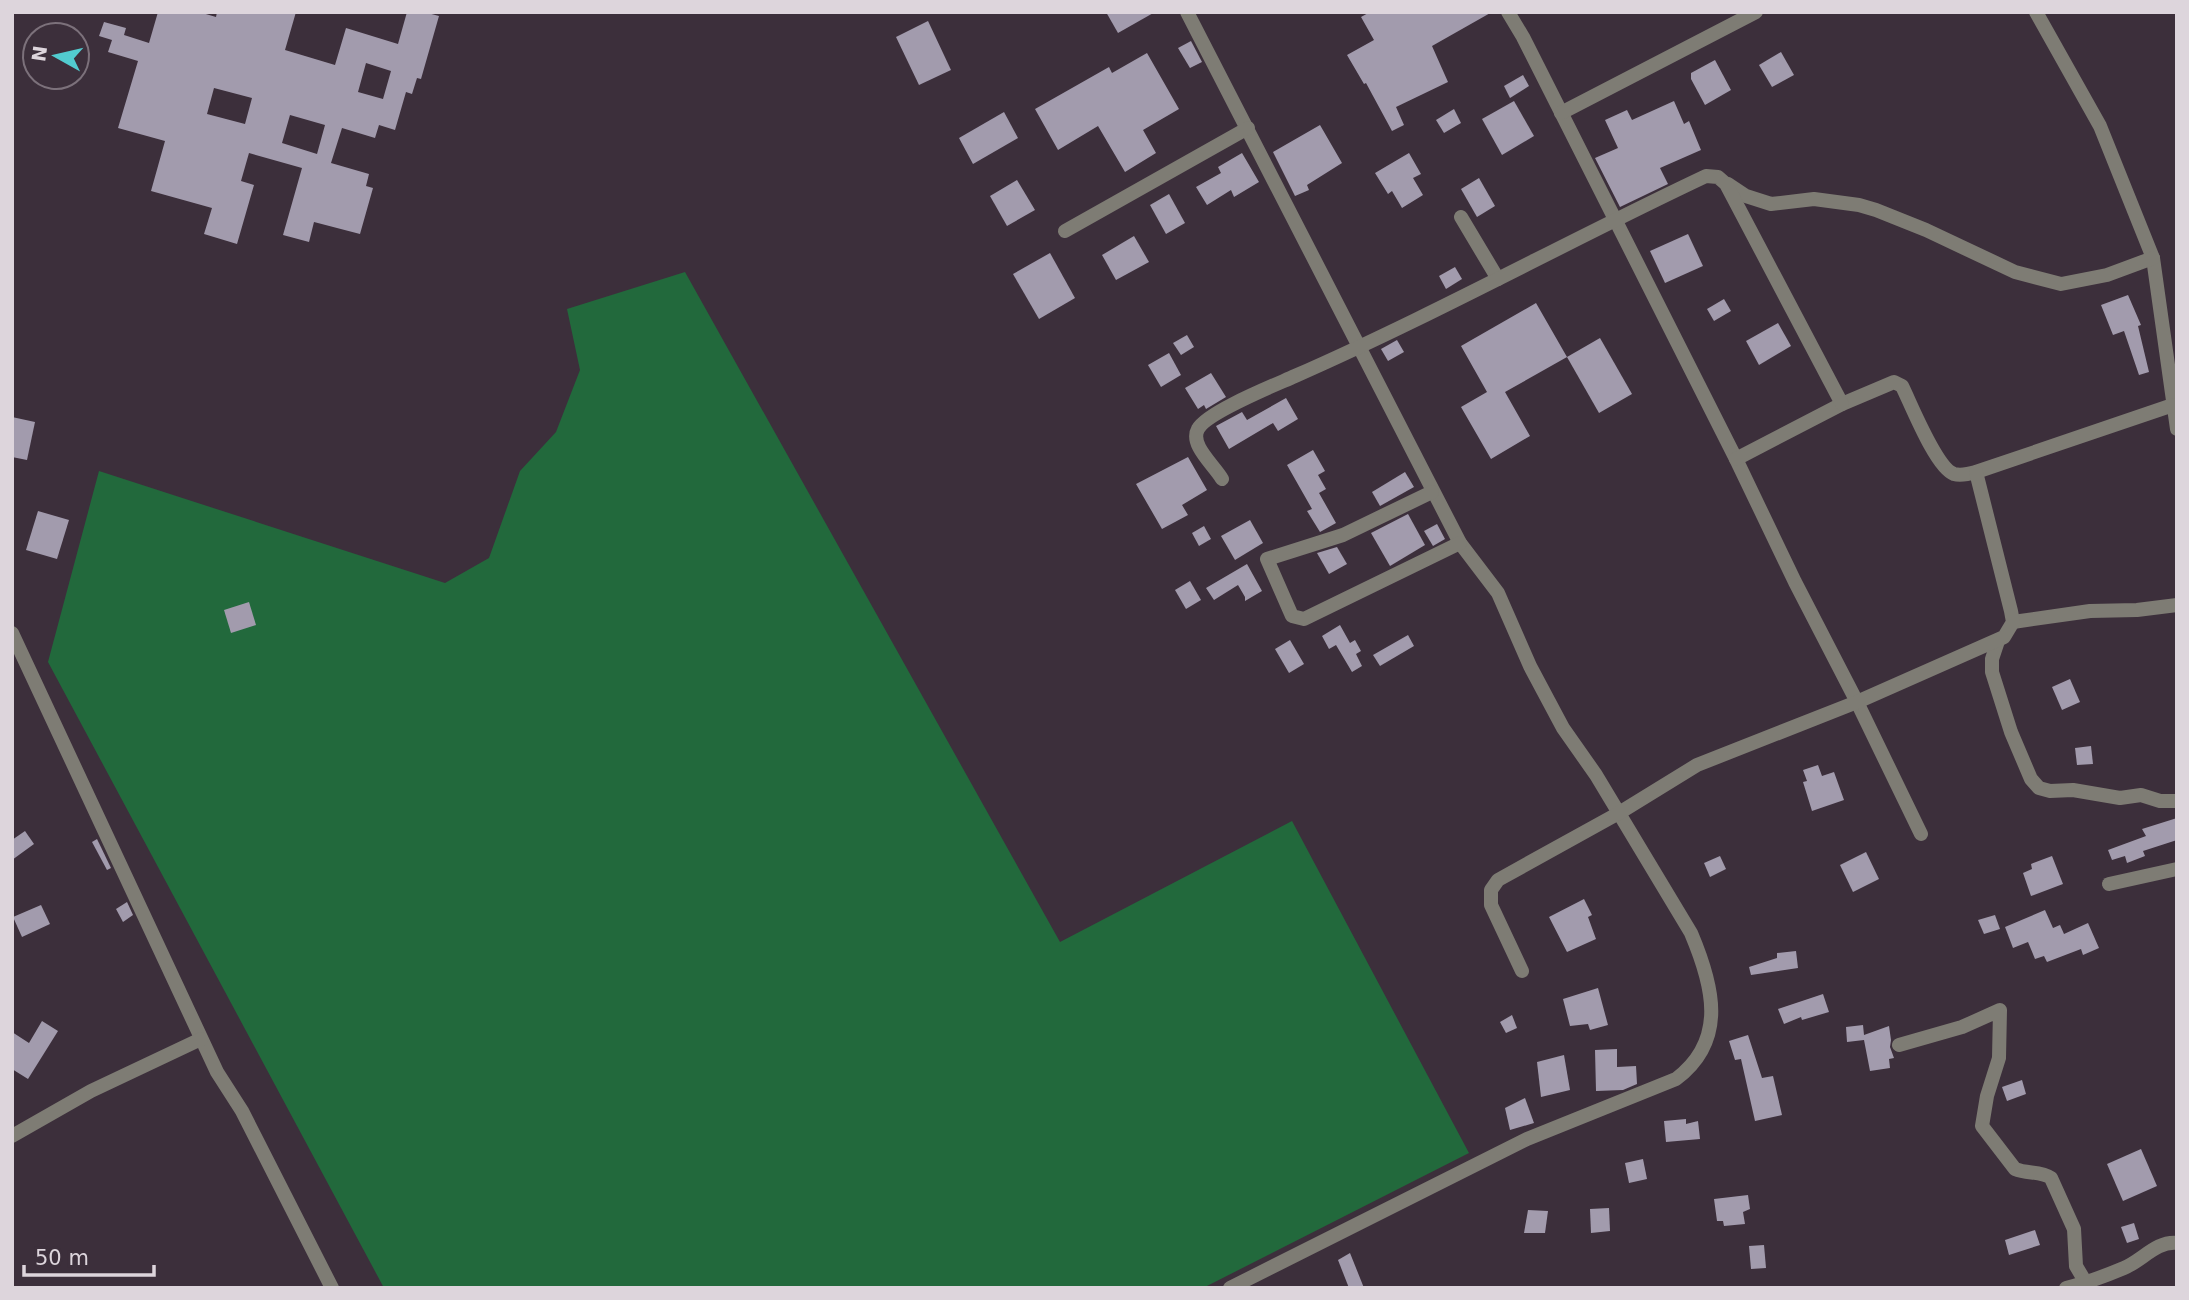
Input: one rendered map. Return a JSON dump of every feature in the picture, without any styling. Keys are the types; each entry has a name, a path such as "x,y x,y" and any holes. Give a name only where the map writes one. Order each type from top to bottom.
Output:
{"street":[{"path":"1187,12 1432,492 1460,543 1497,593 1530,666 1563,728 1596,775 1685,922 1702,958 1712,1012 1712,1026 1703,1052 1691,1068 1676,1079 1527,1139 1230,1288"},
{"path":"1508,12 1736,459 1921,834"},
{"path":"1561,113 1756,12"},
{"path":"2036,12 2100,127 2152,258 2177,429"},
{"path":"1065,231 1248,128"},
{"path":"1222,479 1196,441 1197,430 1208,419 1252,395 1359,348 1706,176 1718,177 1746,196 1771,205 1814,199 1876,210 1926,230 2015,272 2061,284 2107,275 2152,258"},
{"path":"1726,184 1842,404"},
{"path":"1461,217 1497,279"},
{"path":"1736,459 1888,383 1902,386 1936,455 1945,469 1954,474 1976,472 2173,405"},
{"path":"1521,971 1491,905 1491,890 1498,880 1619,813 1697,765 1857,702 2004,637 2013,622 1976,472"},
{"path":"1432,492 1343,535 1267,559 1292,616 1304,619 1460,543"},
{"path":"2013,622 2091,611 2137,610 2177,605"},
{"path":"12,633 201,1039 275,1172 328,1286"},
{"path":"1997,641 1992,672 2011,732 2031,779 2039,788 2120,797 2140,795 2160,801 2177,801"},
{"path":"2109,884 2177,869"},
{"path":"1899,1045 1962,1027 2000,1010 1999,1058 1987,1096 1982,1126 2015,1169 2051,1178 2074,1229 2076,1266 2086,1283"},
{"path":"12,1136 91,1091 201,1039"},
{"path":"2066,1288 2133,1264 2159,1245 2177,1242"}],"green space":[{"path":"685,272 1060,942 1292,821 1469,1153 1203,1288 384,1288 48,662 99,471 445,583 489,558 520,471 556,432 580,370 567,309"}],"building":[{"path":"158,12 199,12 216,17 217,12 296,12 285,50 335,65 346,28 398,44 407,12 424,12 439,16 421,79 417,78 412,94 406,92 395,130 379,125 375,138 342,128 331,163 369,174 366,186 373,188 360,234 314,222 309,242 283,235 302,168 249,153 241,181 254,185 237,244 204,234 212,208 151,191 165,141 118,128 138,61 108,52 112,40 99,36 104,22 126,28 124,35 149,43","holes":["366,63 391,71 383,99 358,92","214,88 252,98 245,124 207,114","290,115 325,125 317,154 282,143"]},
{"path":"1106,12 1155,12 1118,33"},
{"path":"1370,12 1492,12 1432,46 1448,82 1396,107 1404,125 1392,131 1347,55 1374,40 1361,17"},
{"path":"928,21 951,70 919,85 896,37"},
{"path":"1191,41 1202,62 1190,68 1178,48"},
{"path":"1781,52 1794,75 1772,87 1759,65"},
{"path":"1147,53 1179,109 1143,130 1156,153 1125,172 1098,126 1058,150 1035,109 1109,67 1112,73"},
{"path":"1715,60 1731,90 1705,105 1691,79 1691,73"},
{"path":"1523,75 1529,86 1510,98 1504,86"},
{"path":"1514,101 1534,136 1502,155 1482,119"},
{"path":"1674,101 1684,124 1689,121 1701,150 1660,168 1668,184 1620,207 1595,158 1618,148 1605,120 1627,110 1632,120"},
{"path":"1454,109 1461,123 1444,133 1436,120"},
{"path":"1004,112 1018,138 973,164 959,138"},
{"path":"1320,125 1342,163 1307,185 1309,190 1295,196 1273,152"},
{"path":"1242,153 1259,182 1234,197 1231,190 1207,205 1196,187 1221,173 1218,167"},
{"path":"1409,153 1421,174 1413,178 1423,195 1402,208 1392,191 1388,194 1375,173"},
{"path":"1479,178 1495,206 1477,217 1461,189"},
{"path":"1017,180 1035,210 1007,226 990,196"},
{"path":"1169,194 1185,223 1166,234 1150,205"},
{"path":"1688,234 1703,266 1665,283 1650,251"},
{"path":"1134,236 1149,262 1116,280 1102,255"},
{"path":"1050,253 1075,298 1039,319 1013,274"},
{"path":"1455,267 1462,279 1446,289 1439,276"},
{"path":"2128,295 2141,325 2138,326 2149,372 2139,375 2124,331 2113,335 2101,305"},
{"path":"1724,299 1731,311 1714,321 1707,309"},
{"path":"1536,303 1567,357 1505,392 1530,436 1491,459 1461,407 1487,392 1461,346"},
{"path":"1778,323 1791,346 1759,365 1746,341"},
{"path":"1187,335 1194,347 1181,355 1173,343"},
{"path":"1600,338 1632,394 1599,413 1567,357"},
{"path":"1397,340 1404,352 1388,361 1381,349"},
{"path":"1169,353 1181,375 1161,387 1148,365"},
{"path":"1211,373 1226,397 1206,409 1204,405 1198,409 1185,388"},
{"path":"1286,398 1298,419 1278,431 1273,423 1229,449 1216,426 1242,412 1247,420"},
{"path":"12,417 35,422 27,460 12,457"},
{"path":"1313,450 1325,471 1318,475 1326,489 1319,493 1336,523 1320,532 1307,511 1312,509 1287,465"},
{"path":"1188,457 1207,490 1182,505 1188,515 1162,529 1136,484"},
{"path":"1405,472 1414,487 1380,506 1372,492"},
{"path":"38,511 69,520 57,559 26,550"},
{"path":"1408,514 1425,545 1390,566 1371,533"},
{"path":"1250,520 1263,543 1235,560 1221,536"},
{"path":"1437,524 1445,539 1433,546 1424,531"},
{"path":"1204,526 1211,539 1199,546 1192,533"},
{"path":"1337,547 1347,564 1329,574 1317,553"},
{"path":"1247,564 1262,591 1245,601 1238,585 1214,600 1206,588"},
{"path":"1190,581 1201,600 1186,609 1175,590"},
{"path":"249,602 256,625 231,633 224,610"},
{"path":"1340,625 1350,643 1355,640 1361,651 1356,654 1362,666 1352,672 1336,645 1329,649 1322,636"},
{"path":"1408,635 1414,646 1380,666 1373,655"},
{"path":"1290,640 1304,664 1289,673 1275,649"},
{"path":"2070,679 2080,702 2062,710 2052,687"},
{"path":"2091,746 2093,764 2077,765 2075,748"},
{"path":"1818,765 1822,776 1834,772 1844,800 1812,811 1803,782 1807,781 1803,770"},
{"path":"2177,818 2177,840 2143,851 2145,856 2127,863 2125,856 2112,860 2108,850 2146,836 2142,829"},
{"path":"25,831 34,844 12,860 12,840"},
{"path":"97,839 111,868 107,870 92,842"},
{"path":"1866,852 1879,879 1853,892 1840,865"},
{"path":"1720,856 1726,869 1710,877 1704,863"},
{"path":"2052,856 2063,884 2031,896 2023,873 2032,869 2031,864"},
{"path":"1584,899 1592,915 1588,917 1596,939 1567,952 1549,917"},
{"path":"127,902 133,915 123,922 116,909"},
{"path":"41,905 50,924 22,937 13,917"},
{"path":"2045,910 2053,928 2060,925 2064,934 2088,923 2099,948 2083,955 2081,949 2047,962 2044,956 2035,959 2028,942 2013,948 2005,927"},
{"path":"1995,915 2000,929 1984,934 1978,920"},
{"path":"1796,951 1798,968 1751,975 1749,967 1777,958 1777,953"},
{"path":"1598,988 1608,1025 1590,1030 1588,1024 1570,1026 1563,999"},
{"path":"1823,994 1829,1012 1802,1020 1801,1017 1784,1024 1778,1009"},
{"path":"1512,1015 1517,1028 1506,1033 1500,1022"},
{"path":"42,1021 58,1031 28,1079 12,1069 12,1032 29,1043"},
{"path":"1863,1025 1864,1035 1889,1026 1890,1047 1894,1058 1889,1059 1890,1068 1870,1071 1864,1040 1847,1042 1846,1027"},
{"path":"1748,1035 1762,1078 1773,1076 1782,1115 1755,1121 1741,1059 1735,1060 1729,1041"},
{"path":"1617,1049 1617,1067 1636,1066 1637,1084 1623,1090 1596,1091 1595,1050"},
{"path":"1564,1055 1570,1090 1541,1097 1537,1062"},
{"path":"2022,1080 2026,1094 2007,1101 2002,1087"},
{"path":"1525,1098 1534,1123 1510,1130 1505,1108"},
{"path":"1686,1119 1686,1124 1698,1121 1700,1139 1666,1142 1664,1121"},
{"path":"2141,1149 2157,1186 2123,1201 2107,1164"},
{"path":"1643,1159 1647,1179 1629,1183 1625,1163"},
{"path":"1748,1195 1750,1209 1743,1212 1745,1224 1724,1226 1723,1221 1717,1221 1714,1199"},
{"path":"1609,1208 1610,1231 1591,1233 1590,1209"},
{"path":"1528,1210 1548,1211 1545,1233 1524,1233"},
{"path":"2134,1223 2139,1239 2127,1243 2121,1227"},
{"path":"2035,1230 2040,1245 2009,1255 2005,1240"},
{"path":"1764,1245 1766,1268 1751,1269 1749,1246"},
{"path":"1350,1253 1364,1288 1349,1288 1338,1260"}]}
